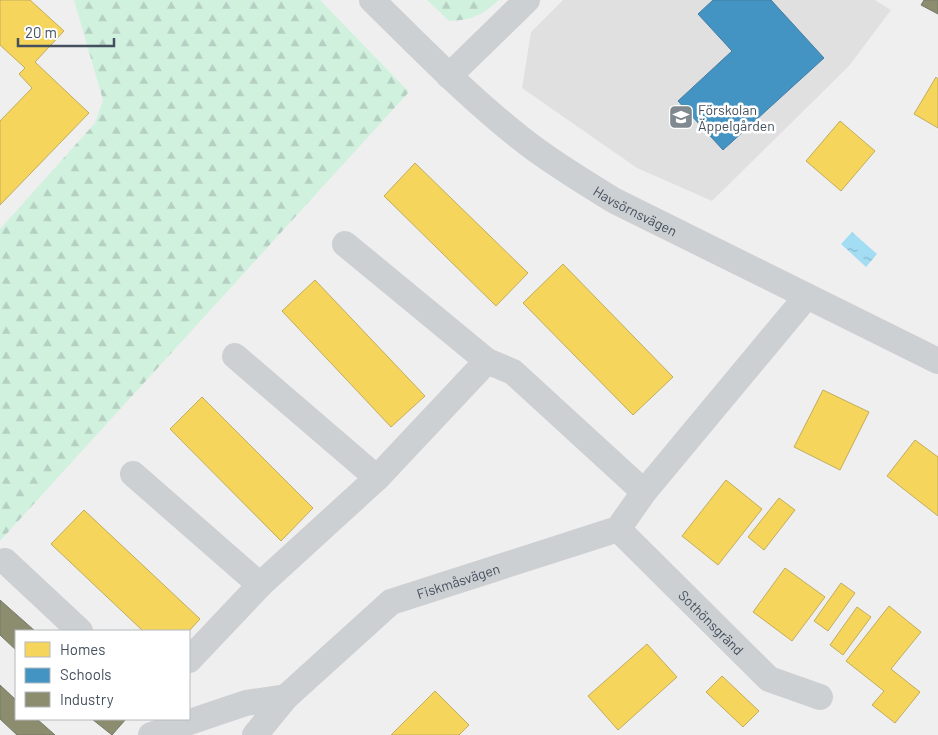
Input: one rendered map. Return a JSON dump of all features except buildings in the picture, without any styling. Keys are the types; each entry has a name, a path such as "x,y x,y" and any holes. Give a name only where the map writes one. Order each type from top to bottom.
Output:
{"street":[{"name":"Havsörnsvägen","path":"372,0 449,76 523,140 566,170 615,201 938,361"},
{"path":"449,76 527,0"},
{"path":"345,244 487,361 513,372 644,492"},
{"path":"618,529 644,492 807,296"},
{"path":"235,356 377,478"},
{"path":"190,659 260,585 377,478 487,361"},
{"path":"133,474 260,585"},
{"name":"Sothönsgränd","path":"618,529 769,679 820,697"},
{"name":"Fiskmåsvägen","path":"254,735 286,697 391,602 618,529"},
{"path":"5,560 79,630"},
{"path":"151,720 151,735 246,703 286,697"}],"shaded area":[{"name":"Förskolan Äppelgården","path":"563,0 875,0 891,10 849,66 712,201 637,168 522,88 531,32"}],"green space":[{"path":"74,0 320,0 409,92 0,541 0,229 95,123 103,100"},
{"path":"427,0 499,0 476,16 464,20 449,21"}],"water":[{"path":"852,232 877,254 866,267 841,244"}],"place":[{"name":"Förskolan Äppelgården","path":"681,117"}]}
